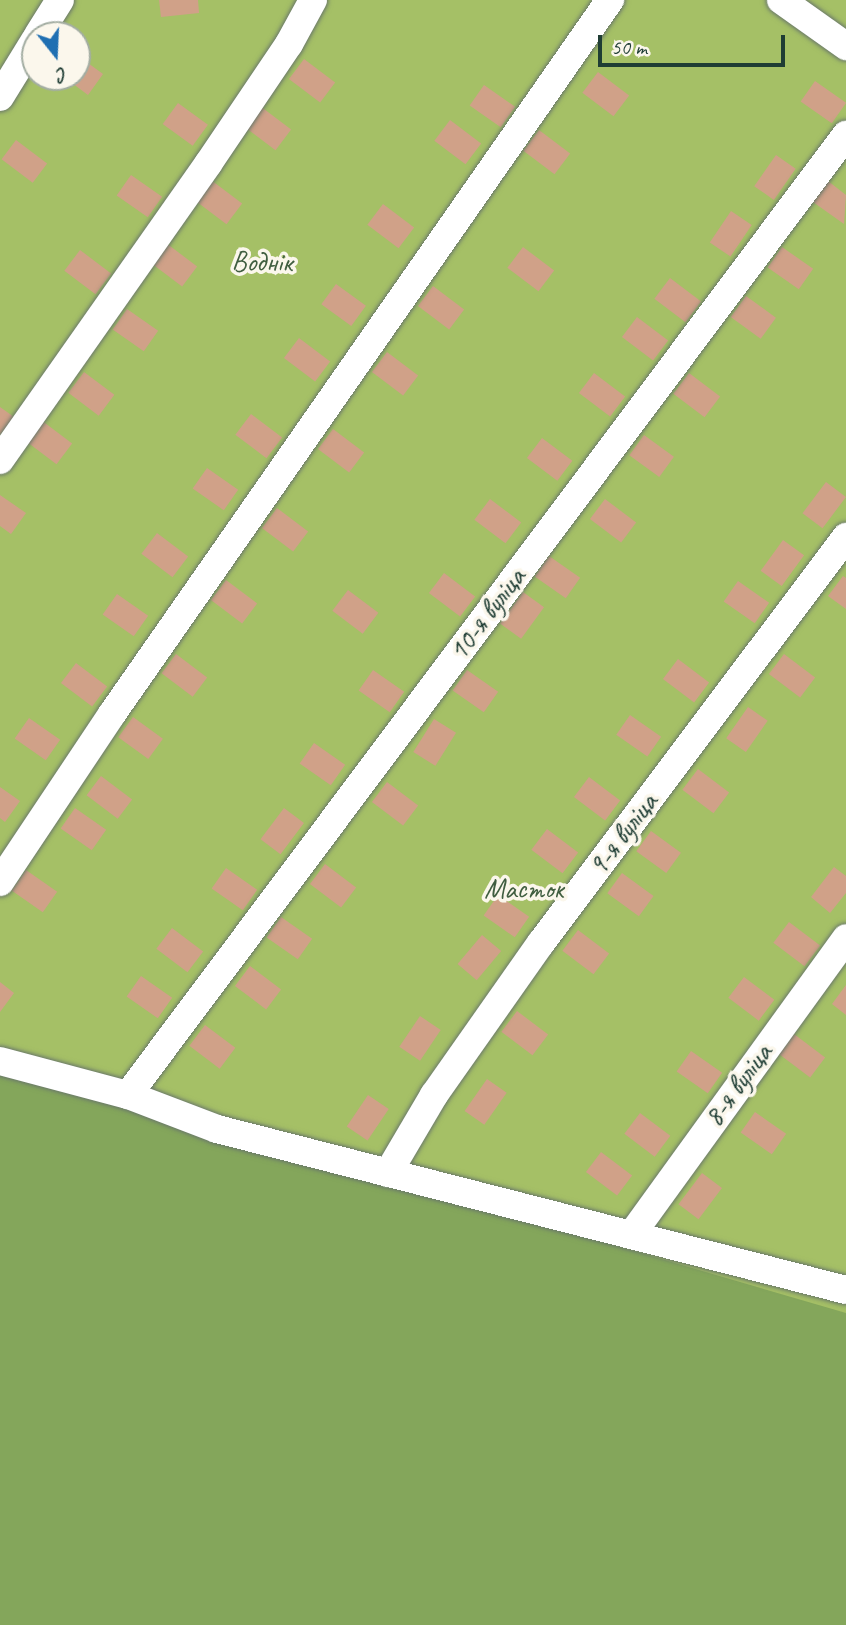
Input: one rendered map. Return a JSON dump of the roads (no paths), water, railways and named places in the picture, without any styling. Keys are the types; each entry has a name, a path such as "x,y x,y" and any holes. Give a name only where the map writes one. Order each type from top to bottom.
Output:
{"street":[{"path":"47,21 60,0"},
{"path":"0,460 208,164 289,44 313,0"},
{"path":"0,882 112,714 610,0"},
{"path":"780,0 846,46"},
{"path":"0,97 21,63"},
{"name":"10-я вуліца","path":"128,1095 846,135"},
{"name":"9-я вуліца","path":"388,1173 434,1094 541,943 846,537"},
{"name":"8-я вуліца","path":"632,1234 846,938"},
{"path":"0,1061 128,1095 217,1129 846,1290"}],"park label":[{"name":"Воднік","path":"262,262"},
{"name":"Масток","path":"524,889"}]}
